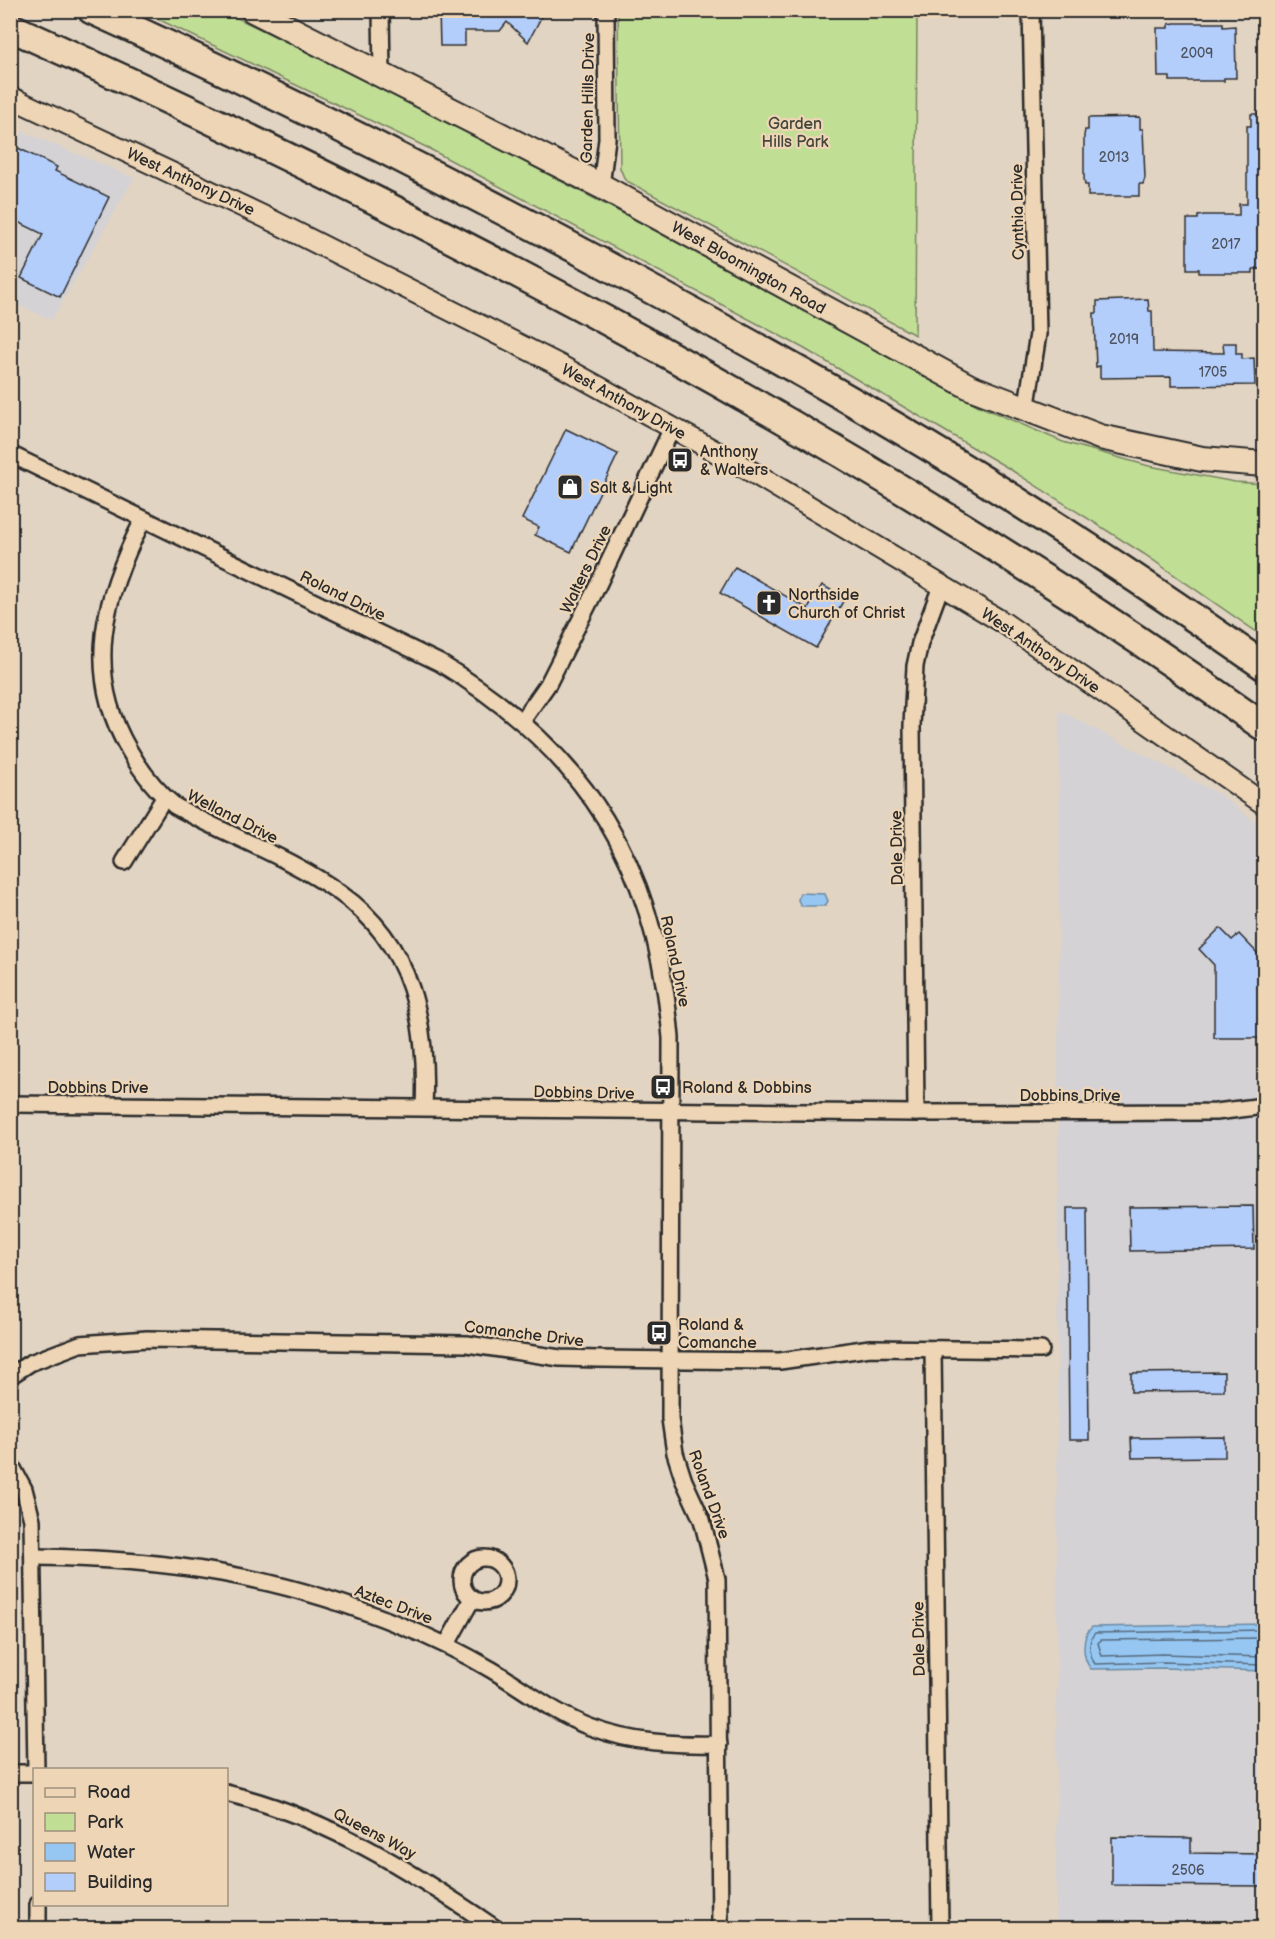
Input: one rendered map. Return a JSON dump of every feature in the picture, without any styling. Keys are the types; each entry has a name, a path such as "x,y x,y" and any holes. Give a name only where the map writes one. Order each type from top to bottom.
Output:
{"highway":[{"path":"92,10 350,133 531,225 725,330 874,414 1020,503 1264,666"},
{"path":"10,27 278,152 656,348 914,495 1064,590 1264,727"}],"main road":[{"name":"West Bloomington Road","path":"253,10 601,186 932,369 1026,411 1100,438 1202,459 1264,464"}],"street":[{"path":"381,10 382,75"},
{"name":"Garden Hills Drive","path":"601,186 607,139 606,10"},
{"name":"Cynthia Drive","path":"1026,411 1038,334 1031,10"},
{"name":"West Anthony Drive","path":"10,97 267,218 559,365 747,469 1004,623 1264,804"},
{"name":"Walters Drive","path":"522,721 548,684 597,587 672,428"},
{"name":"Roland Drive","path":"10,454 111,501 143,520 440,663 477,686 522,721 583,783 610,827 645,904 667,990 673,1111 670,1419 675,1453 684,1482 702,1520 717,1579 720,1929"},
{"name":"Welland Drive","path":"143,520 117,575 106,614 102,669 104,690 123,740 137,765 164,798 210,826 304,871 339,892 374,923 391,946 415,996 422,1025 425,1058 424,1107"},
{"name":"Dale Drive","path":"916,1113 915,666 920,643 941,586"},
{"path":"124,862 164,798"},
{"name":"Dobbins Drive","path":"10,1104 916,1113 1216,1112 1264,1106"},
{"name":"Comanche Drive","path":"10,1376 46,1355 80,1344 147,1339 467,1344 560,1358 670,1360 780,1361 870,1348 1041,1350"},
{"name":"Dale Drive","path":"933,1349 940,1929"},
{"path":"10,1463 24,1489 32,1520 35,1768"},
{"name":"Aztec Drive","path":"34,1557 153,1562 229,1573 336,1601 447,1644 564,1715 589,1727 650,1742 719,1744"},
{"path":"447,1644 472,1599"},
{"path":"10,1773 33,1771"},
{"name":"Queens Way","path":"228,1794 293,1813 336,1830 381,1853 495,1929"},
{"path":"38,1906 38,1929"}],"shaded area":[{"path":"10,126 134,178 52,320 11,302"},
{"path":"1059,710 1221,795 1264,829 1264,1928 1056,1928"}],"green space":[{"path":"141,11 223,11 435,115 639,222 979,406 1063,442 1149,466 1235,482 1264,484 1264,637 1144,554 1008,468 803,348 424,146"},
{"name":"Garden Hills Park","path":"618,11 917,11 915,335 625,180 620,168"}],"water":[{"path":"800,893 825,894 828,901 825,906 801,906 798,900"},
{"path":"1264,1624 1264,1671 1163,1668 1091,1669 1084,1654 1084,1642 1092,1627"}],"building":[{"path":"439,10 545,10 528,42 507,22 500,31 465,31 465,46 440,46"},
{"path":"1223,23 1223,27 1235,26 1236,78 1224,78 1224,81 1170,81 1170,77 1158,77 1157,28 1169,28 1169,24"},
{"path":"1251,114 1264,114 1264,269 1253,269 1253,273 1199,273 1199,269 1187,269 1187,219 1198,219 1198,216 1204,215 1239,215 1239,204 1247,204 1247,126 1251,126"},
{"path":"1140,117 1140,129 1143,129 1145,178 1143,184 1139,184 1139,196 1088,196 1088,185 1085,185 1084,178 1084,136 1085,130 1088,130 1088,118"},
{"path":"10,144 57,167 55,171 109,197 60,297 21,278 43,234 10,218"},
{"path":"1148,299 1149,311 1152,311 1153,352 1224,353 1223,343 1236,343 1236,354 1242,354 1242,359 1254,358 1255,385 1171,386 1171,377 1100,378 1100,366 1096,367 1094,319 1094,313 1097,313 1097,301"},
{"name":"Salt & Light","path":"566,429 618,454 571,552 535,535 539,527 522,519"},
{"name":"Northside Church of Christ","path":"735,567 808,609 822,585 845,598 816,648 720,593"},
{"path":"1220,928 1232,940 1239,934 1264,960 1262,1038 1214,1038 1214,965 1199,949"},
{"path":"1253,1206 1254,1249 1130,1251 1129,1207"},
{"path":"1067,1208 1087,1208 1089,1440 1069,1440"},
{"path":"1224,1372 1224,1391 1131,1392 1131,1373"},
{"path":"1225,1437 1225,1457 1132,1458 1131,1438"},
{"path":"1112,1837 1191,1838 1191,1853 1264,1854 1264,1886 1112,1885"}],"place":[{"name":"Anthony & Walters","path":"680,460"},
{"name":"Salt & Light","path":"570,487"},
{"name":"Northside Church of Christ","path":"769,603"},
{"name":"Roland & Dobbins","path":"663,1087"},
{"name":"Roland & Comanche","path":"659,1333"}]}
